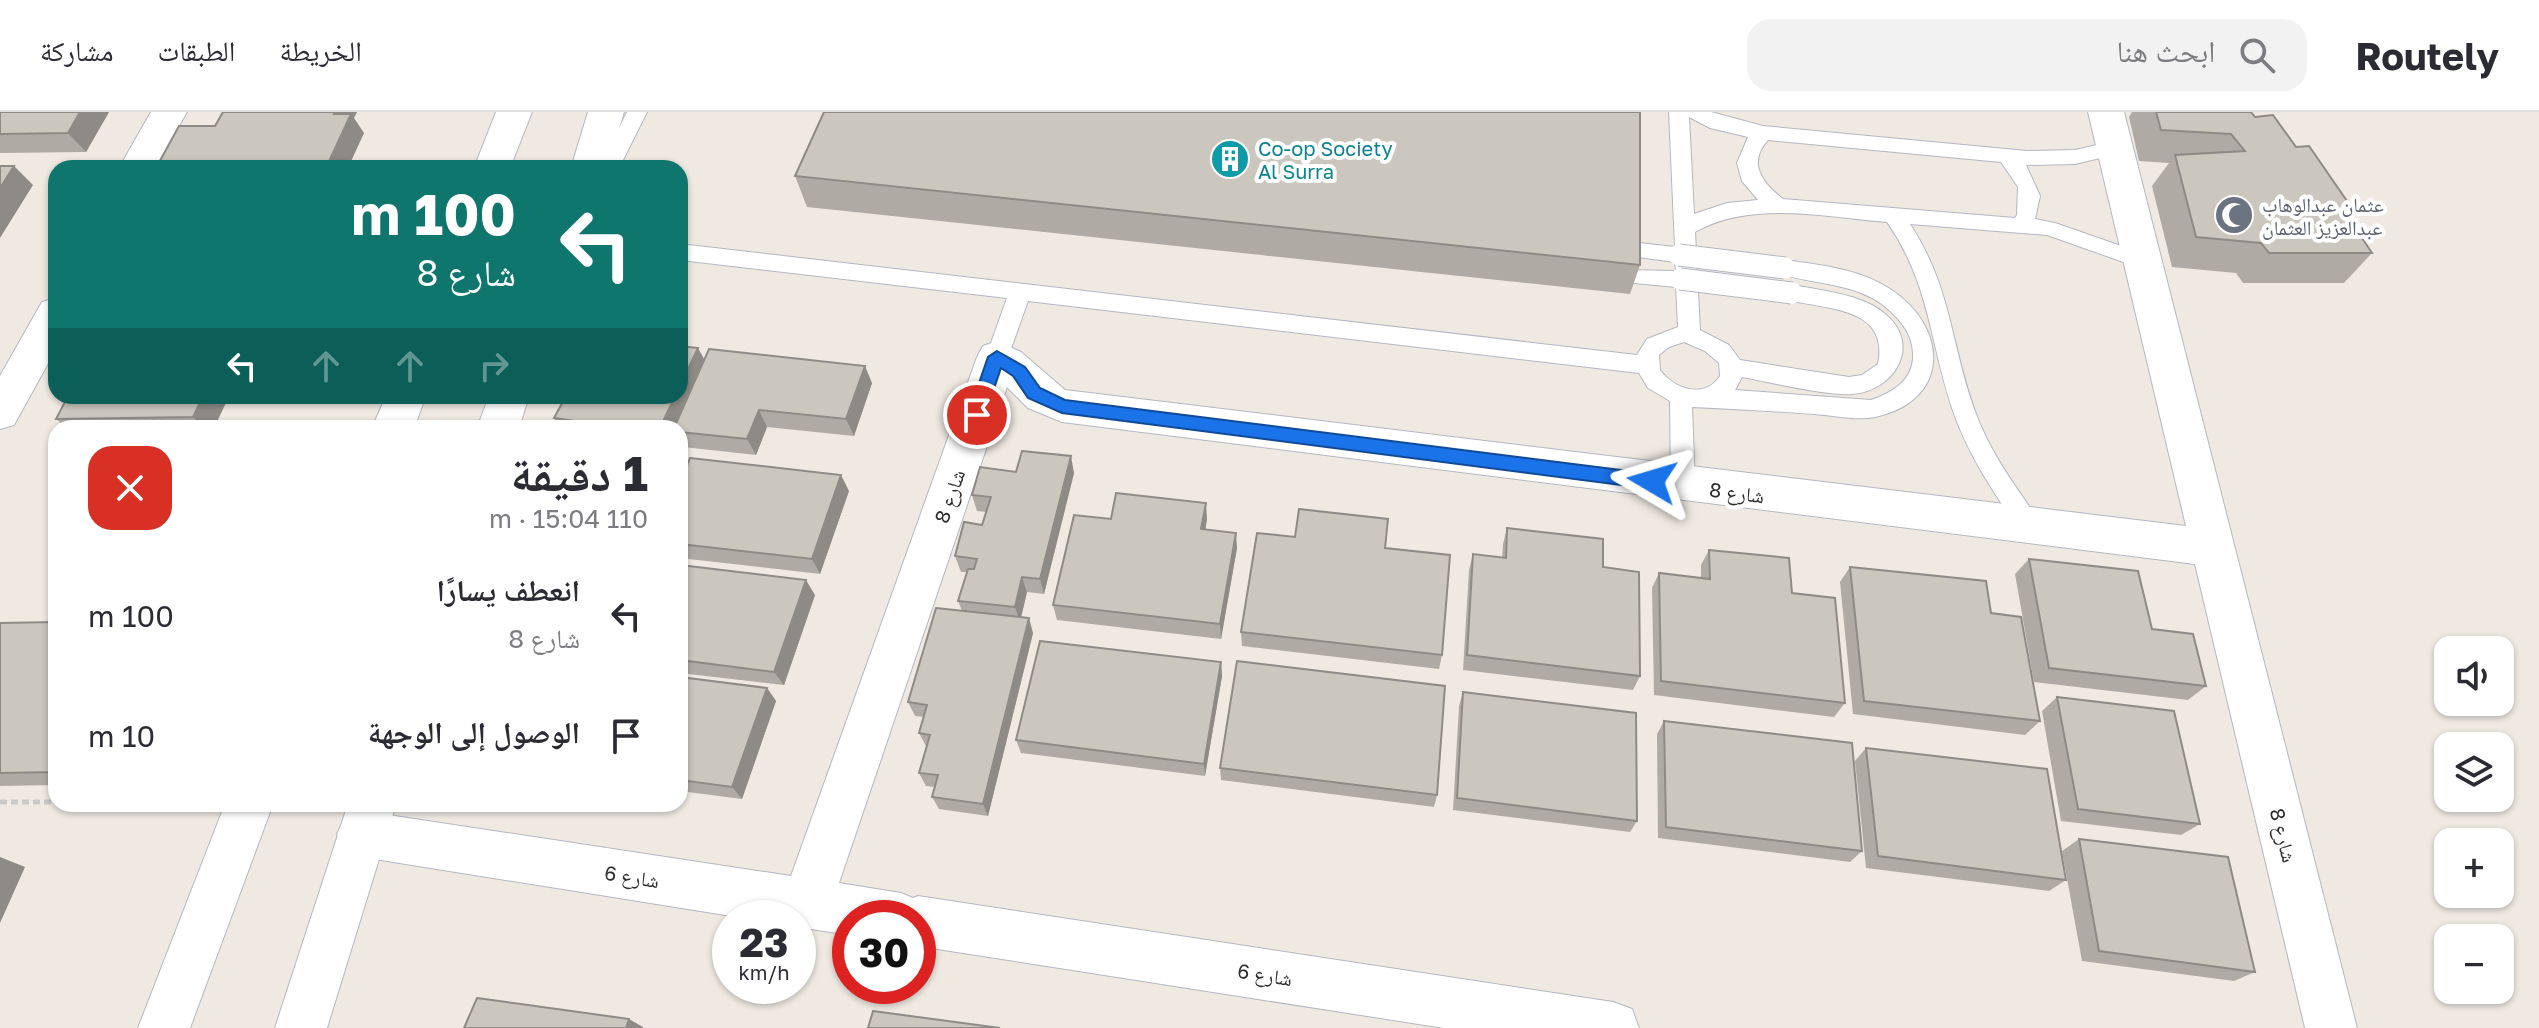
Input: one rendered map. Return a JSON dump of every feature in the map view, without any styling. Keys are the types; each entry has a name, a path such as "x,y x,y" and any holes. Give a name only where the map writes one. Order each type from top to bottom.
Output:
{"street":[{"path":"142,160 169,112"},
{"path":"495,160 514,112"},
{"path":"591,160 606,112"},
{"name":"شارع 8","path":"2110,130 2331,1028"},
{"path":"0,413 48,327"},
{"name":"شارع 8","path":"808,900 997,357 1019,372 1034,393 1062,406 2213,548"},
{"path":"164,1028 246,812"},
{"path":"301,1028 367,819"},
{"name":"شارع 6","path":"367,819 791,900"},
{"name":"شارع 6","path":"936,924 1613,1028"}],"lane":[{"path":"613,160 637,112"},
{"path":"1679,112 1689,334"},
{"path":"1694,112 1717,123 1763,133 2052,159 2110,130"},
{"path":"1763,133 1752,143 1746,168 1762,195 1778,206"},
{"path":"2005,155 2020,173 2030,195 2028,214 2022,225"},
{"path":"1686,228 1705,217 1727,210 1778,206 2022,225 2074,235 2143,261"},
{"path":"1893,215 1918,253 1928,277 1965,414 1999,483 2030,526"},
{"path":"1630,250 1785,268 1862,283 1901,308 1915,325 1924,352 1920,377 1914,388 1890,404 1872,409 1681,397 1658,384 1647,365 1648,355 1661,339 1689,334 1709,340 1719,348 1730,367 1727,386 1708,397"},
{"path":"688,253 1647,365"},
{"path":"1631,276 1680,279 1837,299 1867,311 1888,333 1893,347 1888,368 1867,383 1849,386 1730,367"},
{"path":"997,357 1021,290"},
{"path":"1681,397 1683,485"}],"path":[{"path":"0,802 48,802"}],"building":[{"path":"0,112 80,112 68,133 0,134"},
{"path":"223,112 351,114 330,160 160,160 179,126 215,126"},
{"name":"Co-op Society Al Surra","path":"824,112 1640,112 1640,265 795,176"},
{"path":"2156,112 2251,112 2255,117 2273,115 2296,147 2309,146 2356,214 2346,214 2372,253 2269,253 2261,243 2196,237 2175,155 2245,151 2231,134 2161,130"},
{"path":"0,166 14,166 0,188"},
{"path":"688,347 698,348 688,369"},
{"path":"709,349 865,366 846,419 759,410 747,439 688,433 688,420 678,420 685,404 688,404 688,396"},
{"path":"64,404 199,404 193,417 56,419"},
{"path":"562,404 671,404 664,420 554,418"},
{"path":"1022,451 1071,456 1040,579 1022,577 1015,607 958,601 968,569 974,569 977,559 955,556 964,522 982,525 991,497 972,495 980,467 1016,472"},
{"path":"690,458 841,475 812,559 688,545"},
{"path":"1116,493 1206,503 1201,529 1236,533 1220,624 1053,605 1074,515 1111,519"},
{"path":"1299,509 1388,519 1385,548 1450,555 1442,655 1241,632 1257,533 1295,537"},
{"path":"1507,528 1603,539 1603,567 1639,572 1640,676 1467,655 1473,554 1506,558"},
{"path":"1709,550 1789,558 1792,593 1835,598 1845,703 1661,681 1659,573 1710,579"},
{"path":"2029,559 2138,571 2152,629 2193,634 2206,686 2049,668"},
{"path":"688,566 806,580 774,672 688,661"},
{"path":"1850,567 1986,581 1991,613 2021,617 2040,721 1864,701"},
{"path":"936,608 1029,618 983,804 932,797 938,775 919,773 930,735 919,733 927,705 908,702"},
{"path":"48,622 48,772 0,773 0,623"},
{"path":"1040,641 1221,662 1204,764 1016,740"},
{"path":"1237,661 1445,686 1437,795 1220,768"},
{"path":"688,678 767,688 732,787 688,781"},
{"path":"1463,692 1636,713 1637,821 1457,798"},
{"path":"2057,697 2174,711 2200,824 2078,809"},
{"path":"1664,721 1852,743 1862,851 1666,827"},
{"path":"1866,748 2047,769 2066,880 1878,856"},
{"path":"2079,839 2228,857 2255,972 2099,951"},
{"path":"477,998 629,1019 626,1028 464,1028"},
{"path":"873,1011 1000,1028 868,1028"}],"place":[{"name":"Co-op Society Al Surra","path":"1230,159"},
{"name":"عثمان عبدالوهاب عبدالعزيز العثمان","path":"2234,215"}],"route":[{"path":"977,415 997,357 1019,372 1034,393 1062,406 1652,481"}]}
